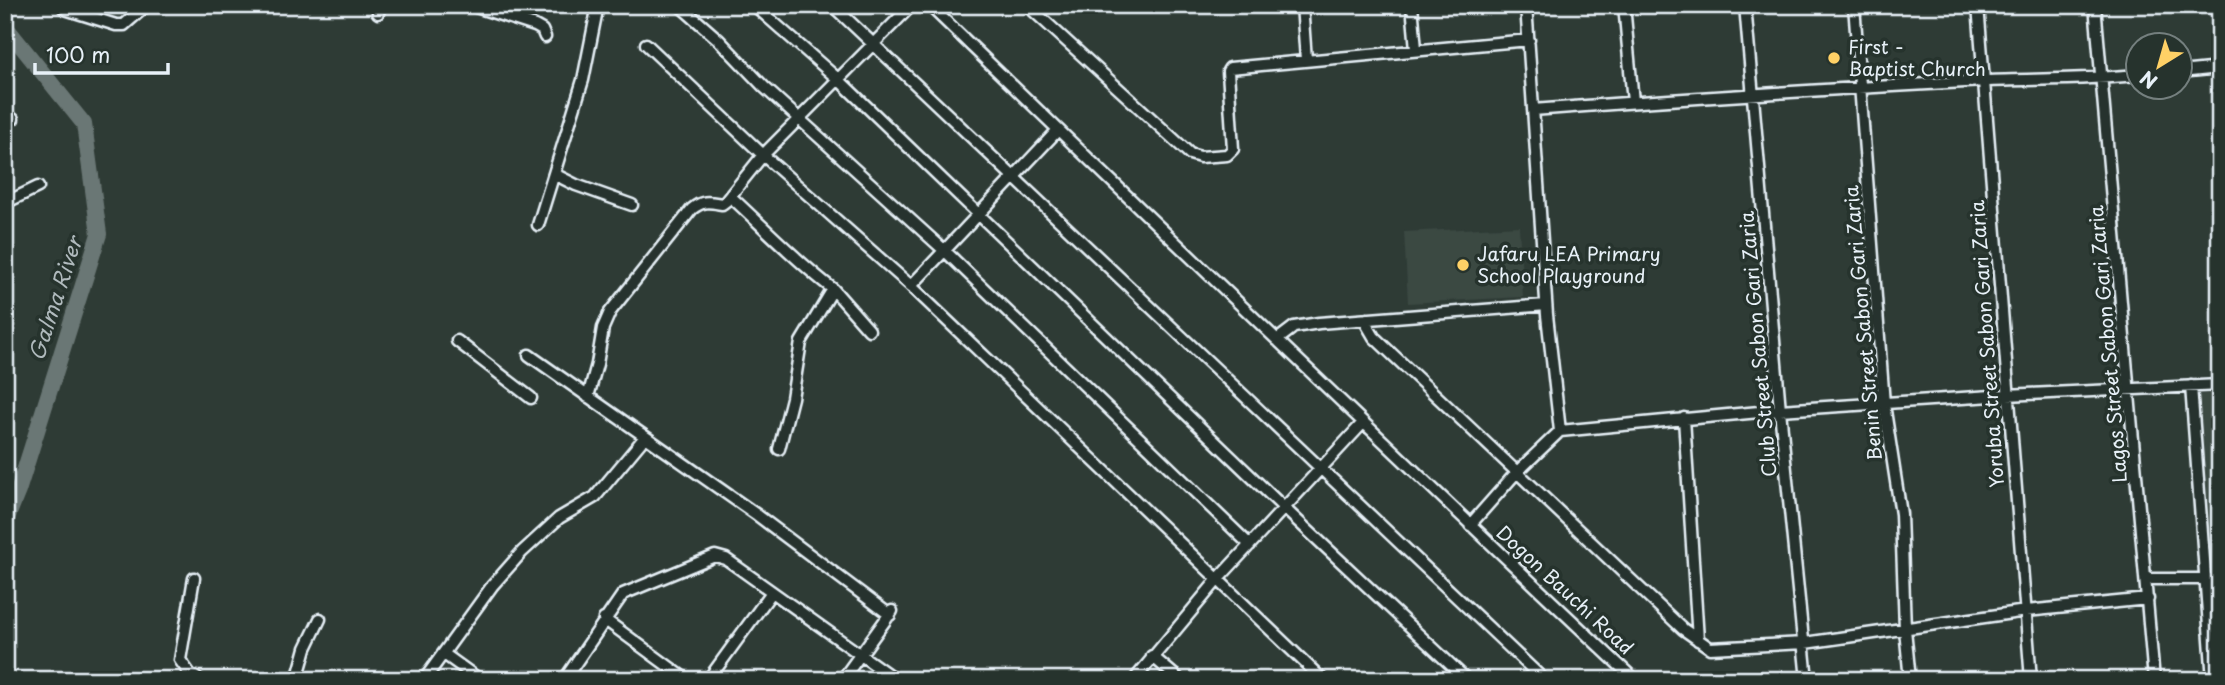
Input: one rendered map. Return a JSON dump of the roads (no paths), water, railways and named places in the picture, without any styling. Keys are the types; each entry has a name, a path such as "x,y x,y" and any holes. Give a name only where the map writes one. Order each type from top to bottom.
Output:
{"street":[{"path":"61,5 65,9 116,25 124,24 147,5"},
{"path":"470,5 535,26 542,30 545,37"},
{"path":"538,225 583,80 598,5"},
{"path":"678,5 945,251 1250,545"},
{"path":"754,5 839,80 1467,680"},
{"path":"832,5 1544,680"},
{"path":"588,397 603,328 619,299 692,209 706,201 722,204 763,155 912,5"},
{"name":"Dogon Bauchi Road","path":"929,5 1362,424 1635,680"},
{"path":"1027,5 1190,154 1196,156 1227,155 1233,149 1230,68 1529,40"},
{"path":"1303,5 1306,60"},
{"path":"1412,5 1416,49"},
{"path":"1526,5 1546,305 1560,432"},
{"path":"1624,5 1633,102"},
{"name":"Club Street Sabon Gari Zaria","path":"1745,5 1780,410 1807,680"},
{"name":"Benin Street Sabon Gari Zaria","path":"1854,5 1884,404 1901,514 1905,629 1910,680"},
{"name":"Yoruba Street Sabon Gari Zaria","path":"1978,5 2031,680"},
{"name":"Lagos Street Sabon Gari Zaria","path":"2095,5 2154,680"},
{"path":"646,44 763,155 911,286 1323,680"},
{"path":"2194,71 2220,68"},
{"path":"1533,110 1986,81 2124,76"},
{"path":"911,286 1058,130"},
{"path":"554,174 632,205"},
{"path":"5,203 38,187"},
{"path":"730,196 803,266 833,289 869,330"},
{"path":"779,449 792,398 801,342 833,289"},
{"path":"1277,340 1294,327 1546,305"},
{"path":"1367,319 1367,325 1374,337 1516,473 1710,648 1805,643 2026,611 2148,599"},
{"path":"457,341 531,398"},
{"path":"529,355 891,613 842,680"},
{"path":"1470,525 1516,473 1560,432 1780,410 2220,385"},
{"path":"2191,386 2213,680"},
{"path":"1684,418 1698,640"},
{"path":"1134,680 1219,578 1362,424"},
{"path":"424,680 492,586 522,552 559,518 595,497 645,437"},
{"path":"564,680 623,594 711,556 726,558 896,680"},
{"path":"194,578 180,660 189,677 201,680"},
{"path":"2146,579 2220,579"},
{"path":"708,680 772,592"},
{"path":"297,680 306,648 320,619"},
{"path":"604,619 687,680"},
{"path":"444,654 480,680"},
{"path":"1153,656 1180,680"}],"waterway":[{"name":"Galma River","path":"5,26 84,124 99,234 18,491 5,523"}],"place":[{"name":"First - Baptist Church","path":"1834,58"},
{"name":"Jafaru LEA Primary School Playground","path":"1463,265"}]}
